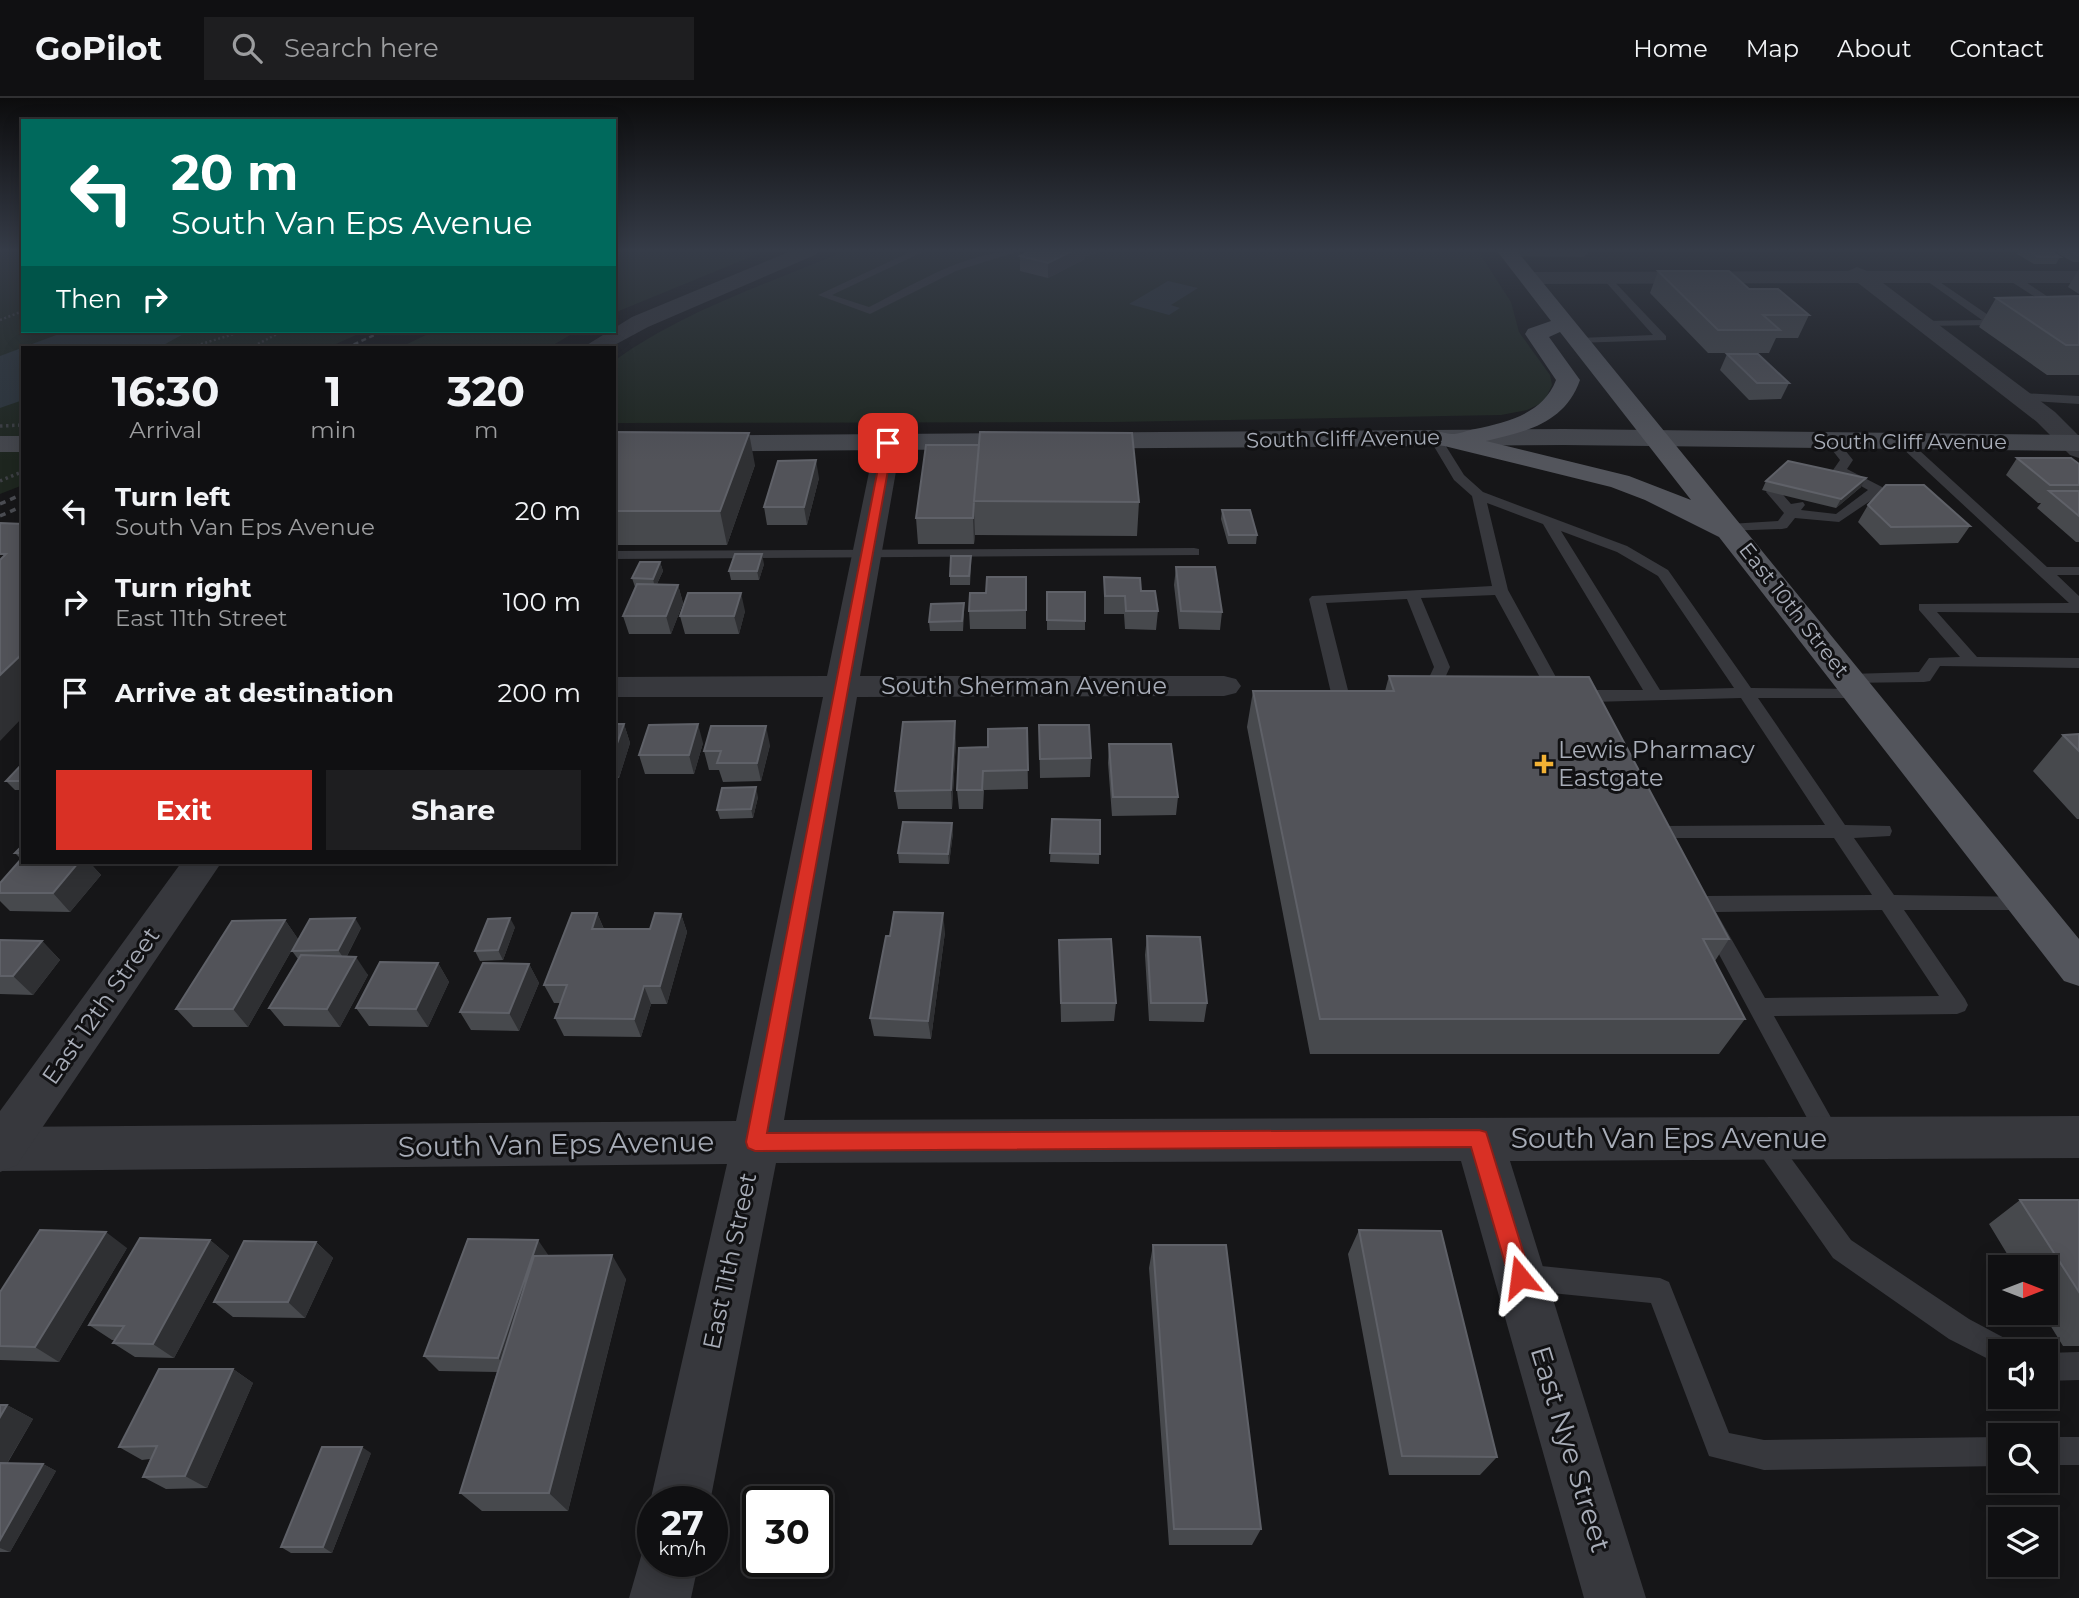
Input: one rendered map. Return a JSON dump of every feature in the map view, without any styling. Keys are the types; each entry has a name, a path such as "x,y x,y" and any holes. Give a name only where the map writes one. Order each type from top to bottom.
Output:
{"main road":[{"name":"East 10th Street","path":"1563,321 2079,969"},
{"path":"1447,438 1529,420 1556,405 1566,392 1568,380 1536,334 1572,332"},
{"path":"1447,438 1504,456 1555,463 1604,476 1681,506 1735,536"},
{"name":"South Cliff Avenue","path":"616,444 1658,438 2076,445"},
{"path":"0,444 21,444"}],"street":[{"path":"597,346 646,321"},
{"path":"1920,321 2021,397 2076,445"},
{"name":"East 11th Street","path":"683,1486 755,1142 888,443"},
{"name":"South Sherman Avenue","path":"616,687 1224,686"},
{"name":"East 12th Street","path":"0,1149 201,864"},
{"name":"South Van Eps Avenue","path":"0,1149 755,1142 2079,1137"},
{"name":"East Nye Street","path":"1479,1138 1615,1598"},
{"path":"660,1598 665,1577"}],"lane":[{"path":"1572,332 1662,338 1647,321"},
{"path":"1924,324 1993,323 1990,321"},
{"path":"2021,397 2079,400"},
{"path":"1447,438 1459,477 1478,495 1622,549 1663,573 1957,1005 1758,1007"},
{"path":"1773,492 1791,513 1839,518 1877,490 1832,473 1847,460 1832,442"},
{"path":"1904,443 2079,606"},
{"path":"1478,495 1500,590 1555,690"},
{"path":"1735,536 1782,524 1803,500"},
{"path":"1549,523 1655,696"},
{"path":"616,555 1194,552"},
{"path":"2043,571 2079,571"},
{"path":"1344,710 1317,599 1500,590"},
{"path":"1412,594 1442,667 1433,685 1459,685"},
{"path":"1973,662 1924,607 2079,606"},
{"path":"1536,686 1591,697 1746,694 1854,686 1924,677 1935,661 2079,663"},
{"path":"1591,697 1602,718"},
{"path":"1677,857 1661,827 1883,831"},
{"path":"1830,1138 1699,899 2026,902"},
{"path":"1763,1138 1842,1249 1959,1329 1988,1345"},
{"path":"1520,1277 1660,1291 1719,1446 1764,1455 1988,1452"},
{"path":"2058,1367 2079,1366"},
{"path":"2058,1451 2079,1451"}],"path":[{"path":"195,346 237,333"},
{"path":"254,346 279,333"},
{"path":"0,426 21,425"},
{"path":"0,481 21,473"}],"shaded area":[{"path":"0,321 21,321 21,333 361,333 331,346 21,346 21,486 0,494"},
{"path":"680,321 1516,321 1519,332 1550,375 1552,385 1544,402 1527,410 1501,415 1114,422 616,423 616,360"},
{"path":"62,333 185,333 162,346 27,346"},
{"path":"430,333 574,333 551,346 403,346"},
{"path":"21,348 21,401 0,408 0,356"}],"building":[{"path":"1709,321 1770,321 1780,330 1718,330"},
{"path":"2030,321 2079,321 2079,345 2066,345"},
{"path":"1727,354 1758,354 1789,383 1757,383"},
{"path":"616,432 749,433 720,511 616,511"},
{"path":"980,432 1132,433 1139,502 974,501"},
{"path":"926,445 979,445 973,518 916,518"},
{"path":"2017,458 2071,458 2079,464 2079,485 2050,485"},
{"path":"816,460 804,507 764,507 778,461"},
{"path":"1788,461 1866,478 1841,499 1766,481"},
{"path":"1886,485 1924,485 1970,526 1891,527 1868,505"},
{"path":"2049,491 2079,491 2079,516"},
{"path":"1222,510 1250,510 1257,535 1229,535"},
{"path":"0,523 21,524 21,655 0,675 0,560 6,554 0,554"},
{"path":"735,554 762,554 757,571 729,571"},
{"path":"951,556 971,556 969,576 950,576"},
{"path":"640,562 660,562 653,579 632,578"},
{"path":"1176,567 1215,567 1222,612 1181,611"},
{"path":"987,577 1026,577 1026,610 969,611 970,593 986,593"},
{"path":"1104,577 1140,578 1141,591 1155,591 1158,611 1126,611 1125,596 1105,596"},
{"path":"637,584 678,585 666,616 623,616"},
{"path":"1047,592 1085,592 1085,621 1047,620"},
{"path":"688,593 741,593 734,616 680,616"},
{"path":"964,603 962,621 929,622 931,604"},
{"path":"1389,676 1589,677 1729,939 1703,939 1745,1019 1320,1019 1253,691 1394,691"},
{"path":"955,721 951,790 895,791 903,722"},
{"path":"616,724 624,724 616,746"},
{"path":"698,724 689,755 639,755 649,725"},
{"path":"1039,725 1089,725 1091,758 1040,759"},
{"path":"711,726 766,726 757,763 717,763 721,751 704,751"},
{"path":"1027,728 1028,770 983,771 982,790 957,790 959,748 988,747 988,729"},
{"path":"2079,734 2079,751 2063,735"},
{"path":"1109,744 1171,744 1178,797 1113,797"},
{"path":"21,765 21,781 6,781"},
{"path":"756,787 751,809 717,810 722,788"},
{"path":"1052,819 1100,820 1100,854 1050,853"},
{"path":"903,822 952,823 948,854 898,853"},
{"path":"21,859 21,864 77,864 53,893 0,893 0,883"},
{"path":"894,912 943,913 928,1021 870,1018 886,936 890,936"},
{"path":"572,913 597,913 592,929 650,929 655,913 681,914 660,986 644,986 634,1019 555,1018 567,985 544,985"},
{"path":"355,918 338,950 292,951 310,919"},
{"path":"510,918 498,950 475,951 488,919"},
{"path":"285,920 233,1009 176,1009 232,921"},
{"path":"1147,936 1200,937 1207,1003 1151,1003"},
{"path":"1111,939 1116,1003 1061,1003 1059,940"},
{"path":"0,940 42,941 13,976 0,976"},
{"path":"301,955 356,957 327,1009 269,1008"},
{"path":"380,962 438,963 416,1009 356,1008"},
{"path":"483,963 529,964 509,1013 460,1012"},
{"path":"2020,1200 2079,1200 2079,1292 2058,1255 2055,1255"},
{"path":"40,1230 106,1232 35,1347 0,1346 0,1292"},
{"path":"1359,1230 1441,1231 1497,1457 1402,1456"},
{"path":"140,1238 210,1240 153,1344 113,1343 124,1326 89,1325"},
{"path":"468,1239 538,1240 498,1358 424,1356"},
{"path":"244,1241 316,1242 288,1302 214,1302"},
{"path":"1153,1245 1226,1245 1261,1529 1174,1529"},
{"path":"612,1255 549,1493 460,1493 534,1256"},
{"path":"159,1369 233,1369 185,1476 143,1477 157,1446 119,1447"},
{"path":"0,1405 7,1405 0,1417"},
{"path":"322,1447 362,1447 323,1547 281,1547"},
{"path":"0,1463 43,1464 0,1540"}],"railway":[{"path":"350,346 379,333"},
{"path":"0,504 21,495"},
{"path":"0,516 21,507"}],"place":[{"name":"Lewis Pharmacy Eastgate","path":"1544,764"}],"route":[{"path":"888,443 755,1142 1479,1138 1520,1277"}]}
